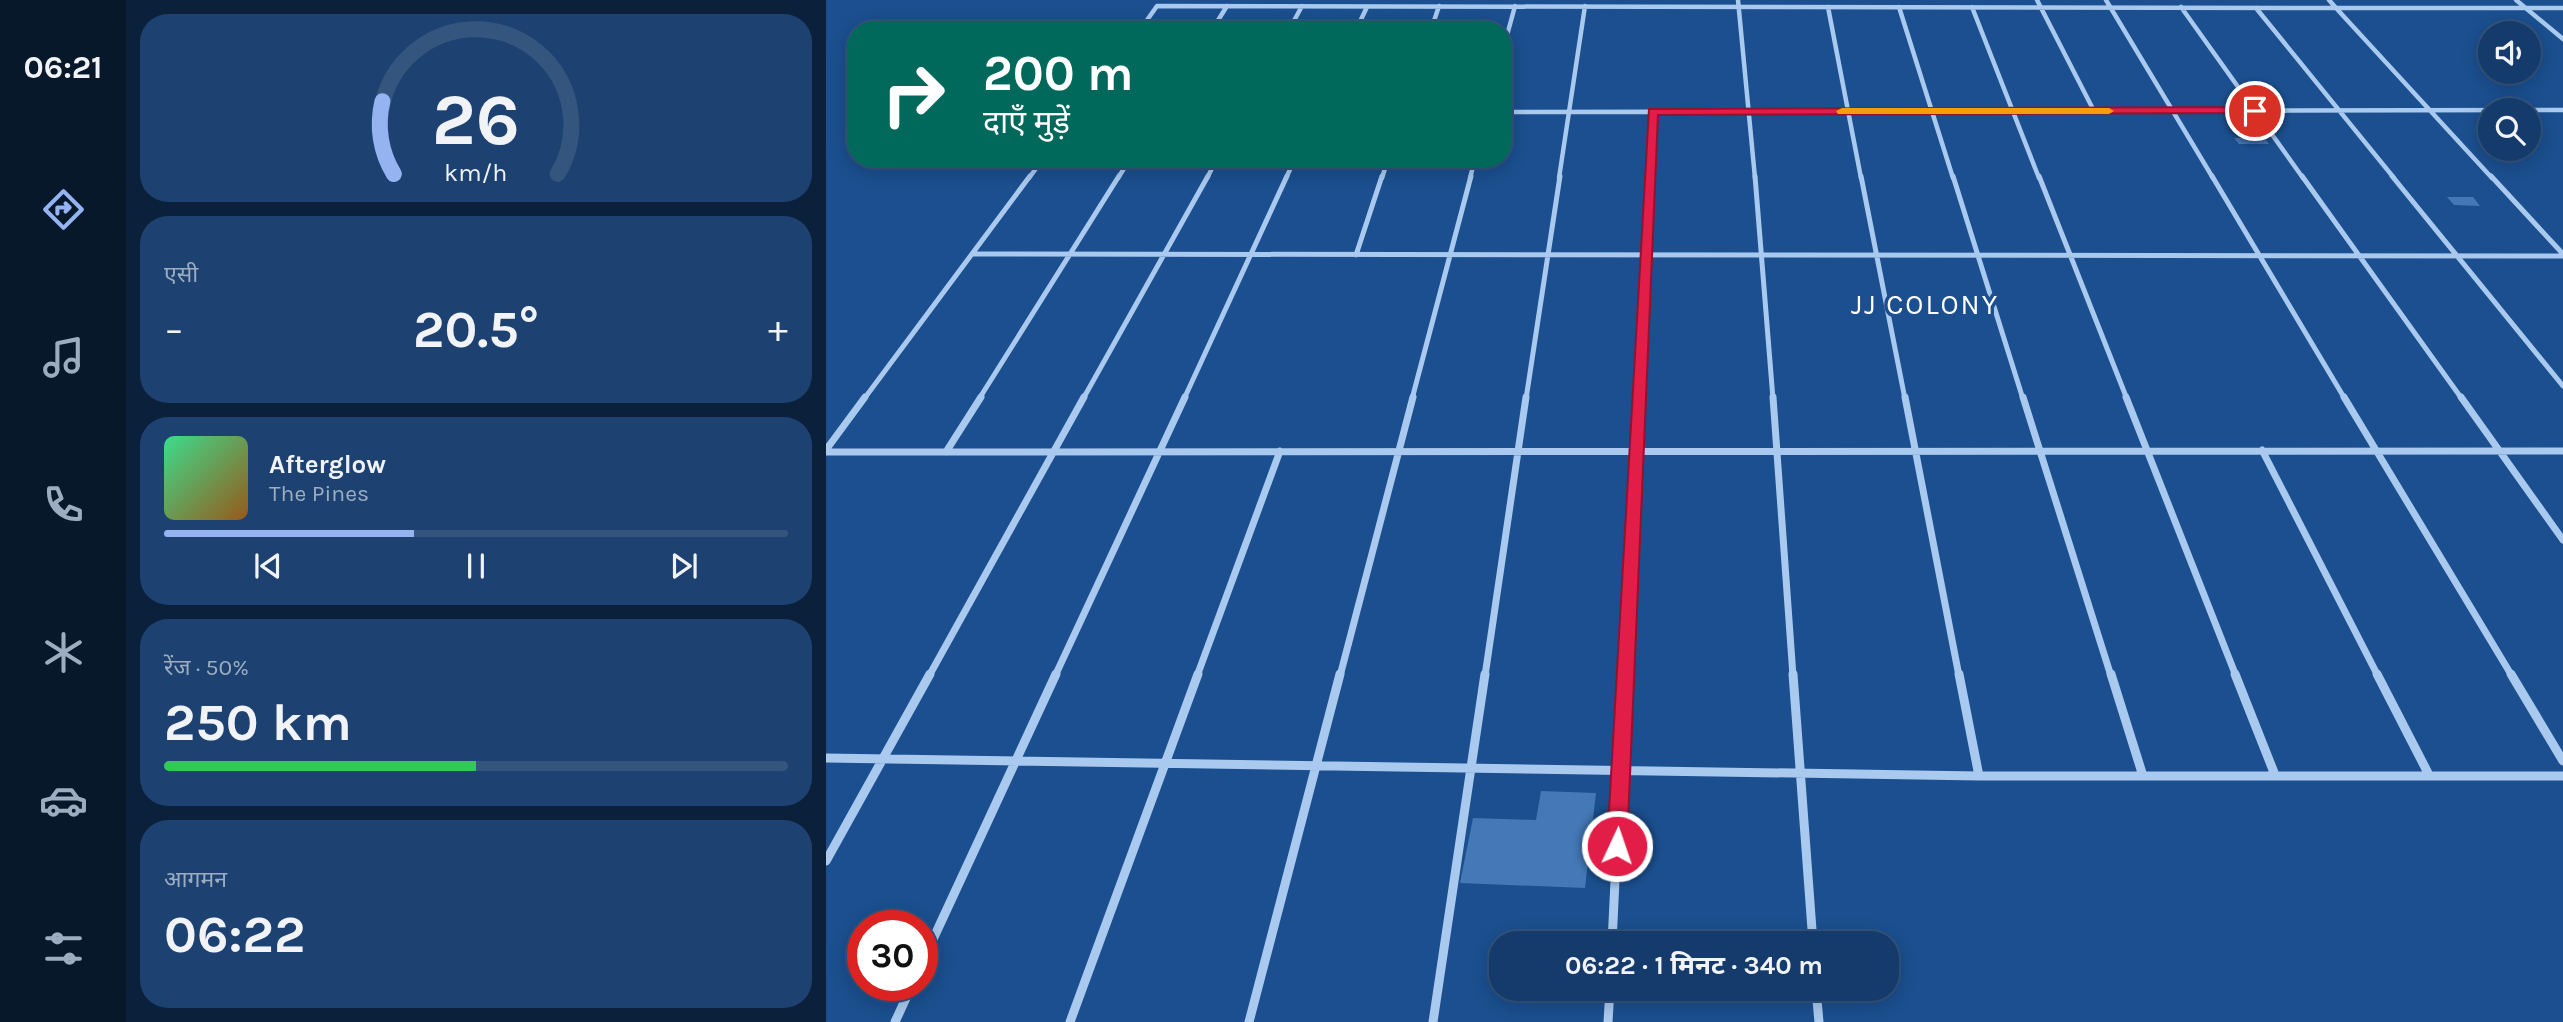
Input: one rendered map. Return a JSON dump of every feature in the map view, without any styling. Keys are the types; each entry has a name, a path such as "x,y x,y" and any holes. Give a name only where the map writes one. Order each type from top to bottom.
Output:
{"street":[{"path":"2037,0 2094,111"},
{"path":"2106,0 2563,761"},
{"path":"2161,0 2166,7"},
{"path":"2218,0 2223,8"},
{"path":"2275,0 2281,8"},
{"path":"2329,0 2563,255"},
{"path":"2381,0 2389,8"},
{"path":"2436,0 2445,8"},
{"path":"2516,0 2563,39"},
{"path":"1146,21 1157,6 1585,6 1739,3 1828,7 2563,8"},
{"path":"1739,3 1762,255 1812,931"},
{"path":"1218,21 1227,6"},
{"path":"1294,21 1302,6"},
{"path":"1434,21 1439,6"},
{"path":"1511,21 1515,6"},
{"path":"1433,1022 1585,6"},
{"path":"1360,21 1367,7"},
{"path":"1828,7 1979,776"},
{"path":"1899,7 2143,775"},
{"path":"1972,7 2275,775"},
{"path":"2181,7 2563,540"},
{"path":"2256,8 2563,386"},
{"path":"1512,112 2563,110"},
{"path":"1613,931 1653,112"},
{"path":"826,451 1036,168"},
{"path":"946,452 1124,168"},
{"path":"826,860 1212,168"},
{"path":"938,929 1292,168"},
{"path":"1356,254 1385,168"},
{"path":"1249,1022 1473,168"},
{"path":"972,254 2563,255"},
{"path":"2262,450 2429,775"},
{"path":"826,451 2563,451"},
{"path":"1070,1022 1280,451"},
{"path":"826,758 1979,776 2563,776"},
{"path":"895,1022 905,1001"},
{"path":"1608,1022 1609,1001"},
{"path":"1817,1001 1819,1022"}],"building":[{"path":"2264,137 2269,144 2239,144 2234,138"},
{"path":"2447,197 2473,197 2480,206 2454,205"},
{"path":"1541,791 1596,793 1585,888 1460,883 1473,818 1536,820"}],"slow traffic":[{"path":"1842,111 2109,111"}],"district":[{"name":"JJ COLONY","path":"1925,304"}],"route":[{"path":"1617,846 1653,112 2255,111"}]}
